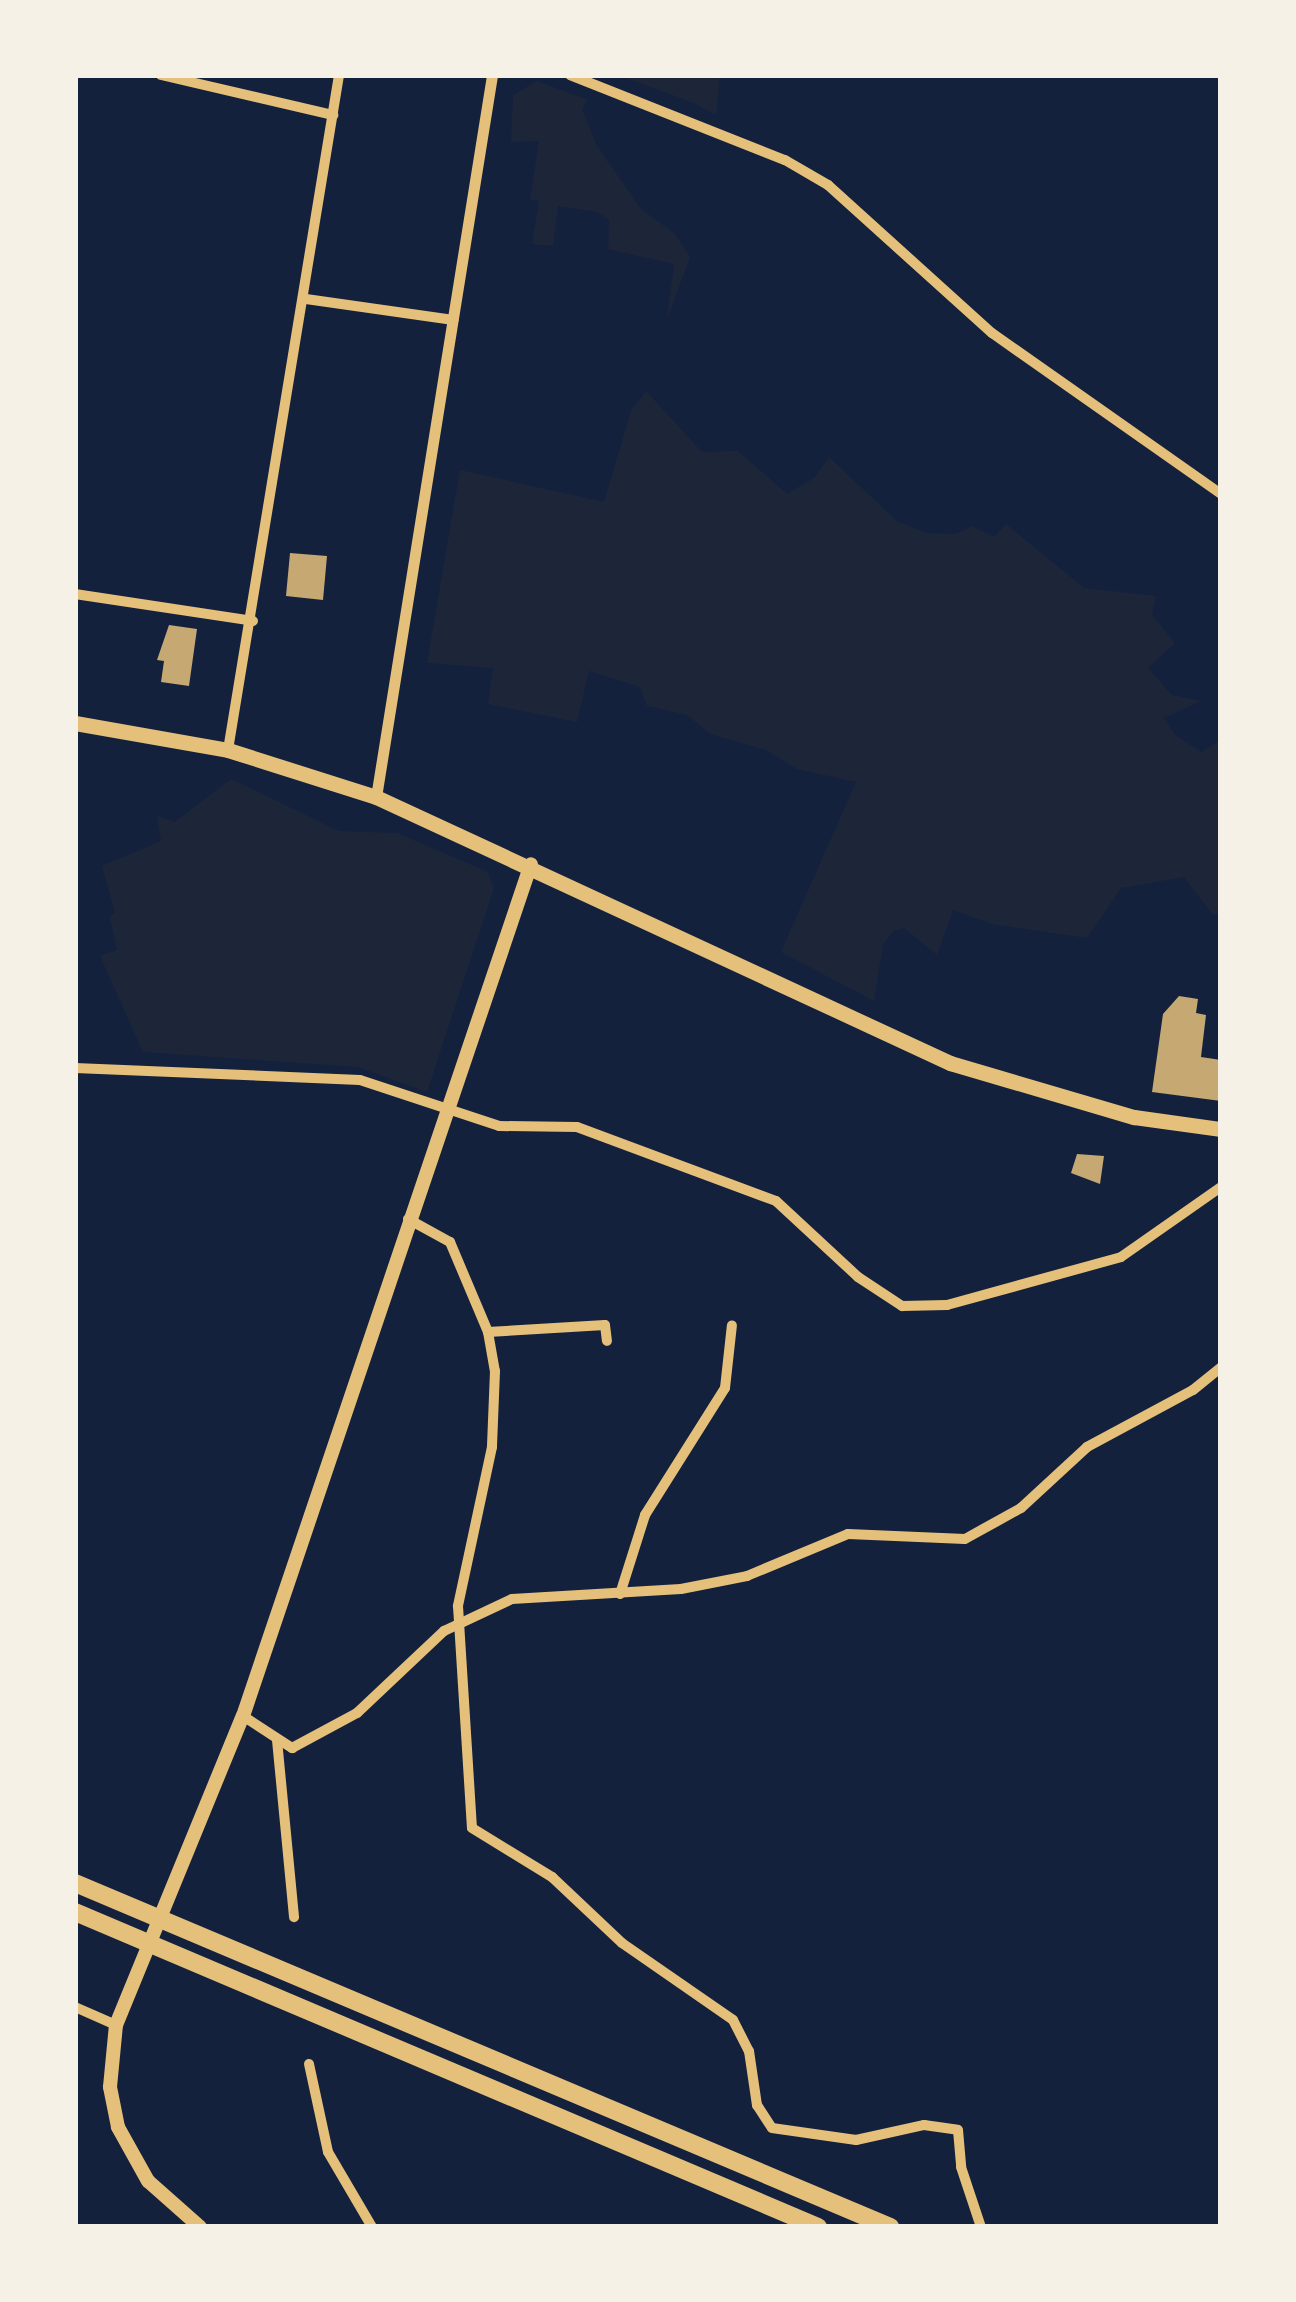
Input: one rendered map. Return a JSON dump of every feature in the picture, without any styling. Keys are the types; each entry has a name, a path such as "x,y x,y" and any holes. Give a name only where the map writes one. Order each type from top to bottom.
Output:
{"highway":[{"path":"75,723 228,750 376,796 531,864 950,1063 1134,1118 1221,1128"},
{"path":"75,1884 890,2227"},
{"path":"75,1912 818,2227"}],"main road":[{"path":"200,2227 148,2182 118,2128 110,2087 116,2026 243,1716 445,1109 531,864"}],"street":[{"path":"160,75 332,116"},
{"path":"228,750 254,621 339,75"},
{"path":"376,796 492,75"},
{"path":"570,75 786,160 828,185 992,332 1221,494"},
{"path":"306,300 454,320"},
{"path":"75,594 254,621"},
{"path":"75,1068 360,1080 499,1126 578,1127 776,1201 858,1278 902,1306 946,1305 1120,1257 1221,1187"},
{"path":"408,1219 450,1242 488,1332 497,1411 457,1626 472,1828 552,1877 612,1936 733,2020 749,2051 757,2105 772,2128 856,2140 924,2126 958,2130 961,2168 984,2226"},
{"path":"488,1332 605,1325 607,1341"},
{"path":"620,1594 645,1515 725,1388 732,1325"},
{"path":"243,1716 292,1748 357,1713 457,1626 512,1599 620,1594 746,1576 848,1534 965,1539 988,1530 1087,1448 1193,1390 1221,1368"},
{"path":"277,1740 294,1917"},
{"path":"75,2007 116,2026"},
{"path":"309,2064 322,2138 372,2227"}],"shaded area":[{"path":"618,75 720,75 716,115 694,103"},
{"path":"537,81 588,100 582,109 597,146 641,209 674,233 690,257 667,319 674,264 608,249 609,220 597,212 558,206 553,246 532,244 539,201 530,200 539,141 511,142 513,95"},
{"path":"646,391 702,452 738,451 787,494 814,478 829,457 898,522 927,533 956,534 972,526 994,537 1006,524 1084,588 1156,596 1152,615 1175,643 1148,668 1172,695 1201,701 1164,718 1175,735 1201,752 1221,740 1221,912 1213,915 1184,877 1121,888 1087,938 992,924 953,910 937,955 904,928 894,931 883,944 874,1001 781,952 856,782 797,769 766,750 710,734 687,715 647,706 640,687 589,671 577,722 488,704 493,668 427,663 460,470 604,502 631,411"},
{"path":"231,779 339,831 397,833 488,872 494,888 427,1092 358,1067 143,1052 100,956 117,950 110,917 115,912 102,866 161,841 157,816 175,822"}],"building":[{"path":"290,553 327,556 323,600 286,596"},
{"path":"169,625 197,629 189,686 161,682 164,661 157,660"},
{"path":"1179,996 1198,999 1196,1013 1206,1015 1201,1057 1221,1060 1221,1101 1152,1092 1163,1014"},
{"path":"1077,1154 1104,1156 1100,1184 1071,1173"}]}
